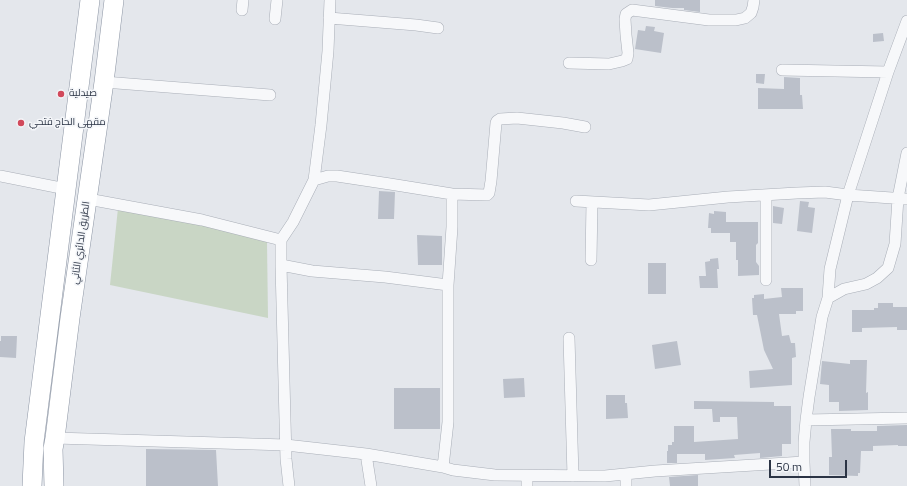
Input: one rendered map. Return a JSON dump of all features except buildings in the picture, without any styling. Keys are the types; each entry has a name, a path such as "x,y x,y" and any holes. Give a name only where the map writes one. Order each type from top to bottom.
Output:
{"highway":[{"path":"32,486 34,442 90,0"},
{"name":"الطريق الدائري الثاني","path":"54,486 53,449 114,0"}],"street":[{"path":"275,19 277,0"},
{"path":"289,486 286,459 280,265 281,240 293,222 314,180 328,51 330,0"},
{"path":"569,63 609,64 622,61 627,58 628,53 625,19 626,14 632,10 709,20 736,20 745,18 750,13 754,0"},
{"path":"329,18 438,28"},
{"path":"805,486 804,462 806,420 822,317 828,298 830,269 848,195 888,72 907,21"},
{"path":"782,70 888,72"},
{"path":"104,82 270,95"},
{"path":"314,180 328,176 337,176 452,194 487,195 489,193 492,175 497,120 500,118 518,118 585,127"},
{"path":"828,298 844,289 866,284 877,278 888,268 895,244 903,198 907,153"},
{"path":"0,176 66,189"},
{"path":"576,201 649,205 728,197 825,192 848,195 903,198"},
{"path":"443,467 448,422 448,285 452,227 452,194"},
{"path":"766,195 766,280"},
{"path":"88,199 202,220 281,240"},
{"path":"591,260 592,202"},
{"path":"280,265 312,271 385,277 448,285"},
{"path":"569,338 573,476"},
{"path":"806,420 907,418"},
{"path":"55,438 286,445 366,454 470,473 495,475 527,481 573,476 605,476 655,471 804,462"},
{"path":"366,454 371,486"},
{"path":"626,474 626,486"}],"green space":[{"path":"118,208 263,237 267,242 268,318 110,285"}],"place":[{"name":"صيدلية","path":"61,94"},
{"name":"مقهى الحاج فتحي","path":"21,123"}]}
